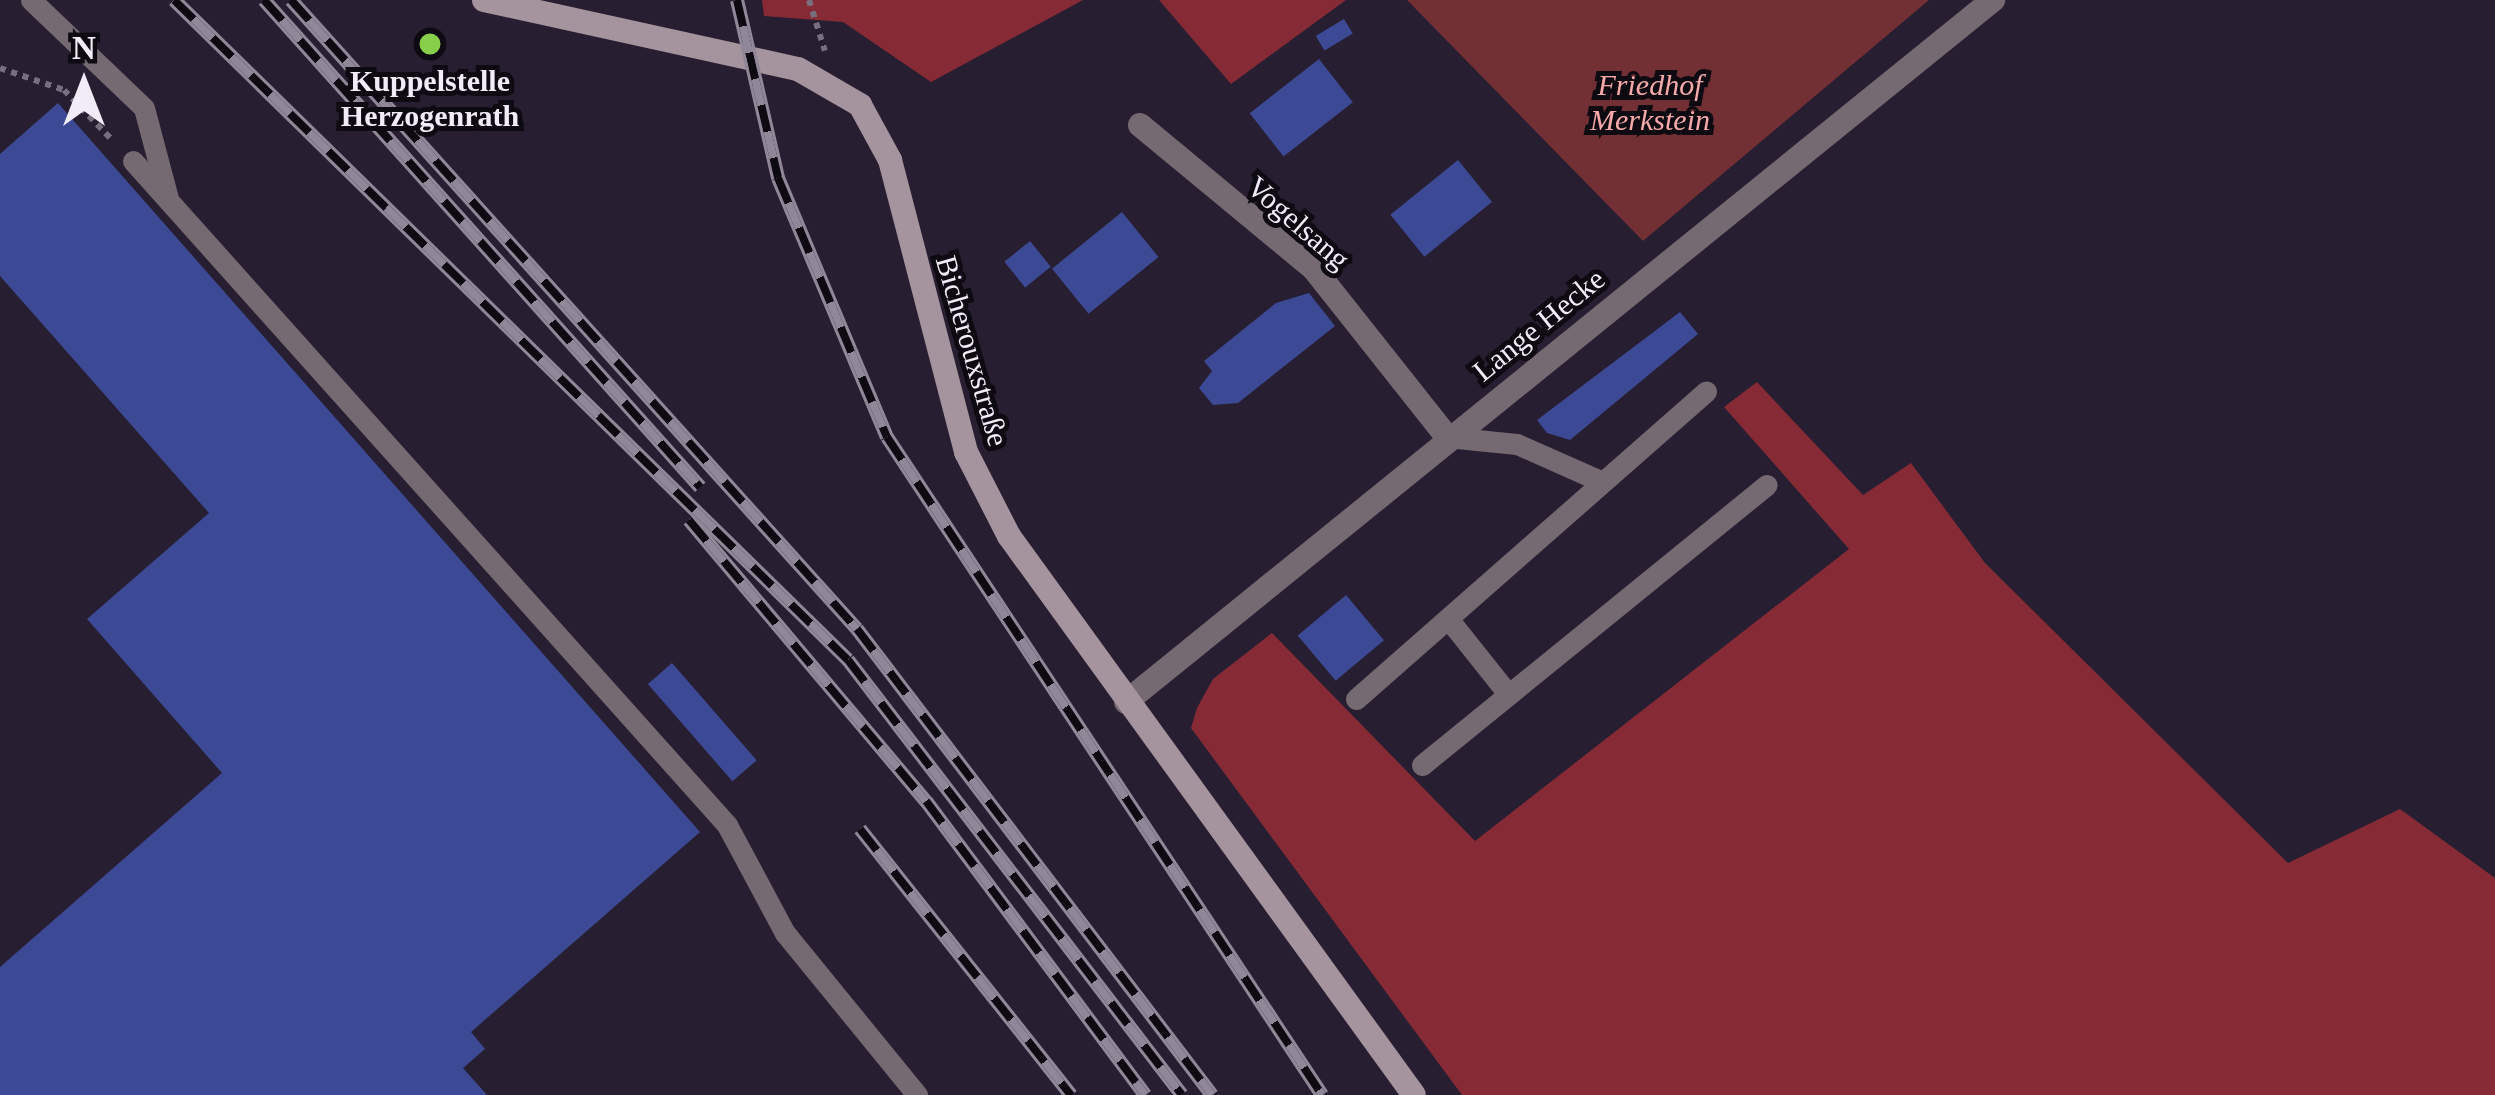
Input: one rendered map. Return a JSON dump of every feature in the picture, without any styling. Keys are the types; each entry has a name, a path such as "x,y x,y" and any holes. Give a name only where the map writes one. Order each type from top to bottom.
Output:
{"street":[{"path":"484,0 835,83"},
{"name":"Lange Hecke","path":"1126,702 1447,437 1994,0"},
{"name":"Bicherouxstraße","path":"835,83 890,160 966,452 1009,536 1414,1095"},
{"name":"Vogelsang","path":"1140,125 1314,268 1447,437"}],"lane":[{"path":"31,0 144,108 168,201"},
{"path":"133,161 727,825 785,933 917,1095"},
{"path":"1356,698 1547,541 1597,479 1706,392"},
{"path":"1447,437 1517,444 1597,479"},
{"path":"1422,765 1766,484"},
{"path":"1450,621 1508,694"}],"path":[{"path":"809,0 835,83"},
{"path":"0,68 64,91 133,161"}],"green space":[{"name":"Friedhof Merkstein","path":"1407,0 1929,0 1643,241"}],"shaded area":[{"path":"762,0 1083,0 931,82 843,22 764,16"},
{"path":"1159,0 1346,0 1231,84"},
{"path":"1757,382 1863,495 1911,463 1985,563 2288,863 2400,809 2495,878 2495,1095 1462,1095 1191,728 1197,708 1213,679 1272,633 1475,841 1849,549 1724,407"}],"building":[{"path":"1344,19 1353,34 1324,51 1316,36"},
{"name":"Kuppelstelle Herzogenrath","path":"429,29 446,45 432,59 415,44"},
{"path":"1319,59 1353,102 1284,157 1250,113"},
{"path":"58,103 700,832 471,1032 485,1049 463,1068 487,1095 0,1095 0,967 222,773 87,619 209,513 0,276 0,154"},
{"path":"1458,160 1492,202 1424,257 1390,215"},
{"path":"1122,212 1159,257 1089,314 1052,269"},
{"path":"1030,241 1051,267 1025,287 1004,262"},
{"path":"1309,293 1335,326 1238,403 1213,405 1199,388 1212,371 1204,361 1276,303"},
{"path":"1680,312 1698,334 1570,440 1547,433 1537,420"},
{"path":"1346,595 1384,640 1336,681 1298,635"},
{"path":"672,663 757,760 732,781 648,684"}],"railway":[{"path":"174,0 848,660 1182,1095"},
{"path":"264,0 700,487"},
{"path":"291,0 857,629 1212,1095"},
{"path":"737,0 778,178 887,437 1322,1095"},
{"path":"689,520 926,801 1145,1095"},
{"path":"860,829 1071,1095"}],"place":[{"name":"Kuppelstelle Herzogenrath","path":"430,44"}]}
